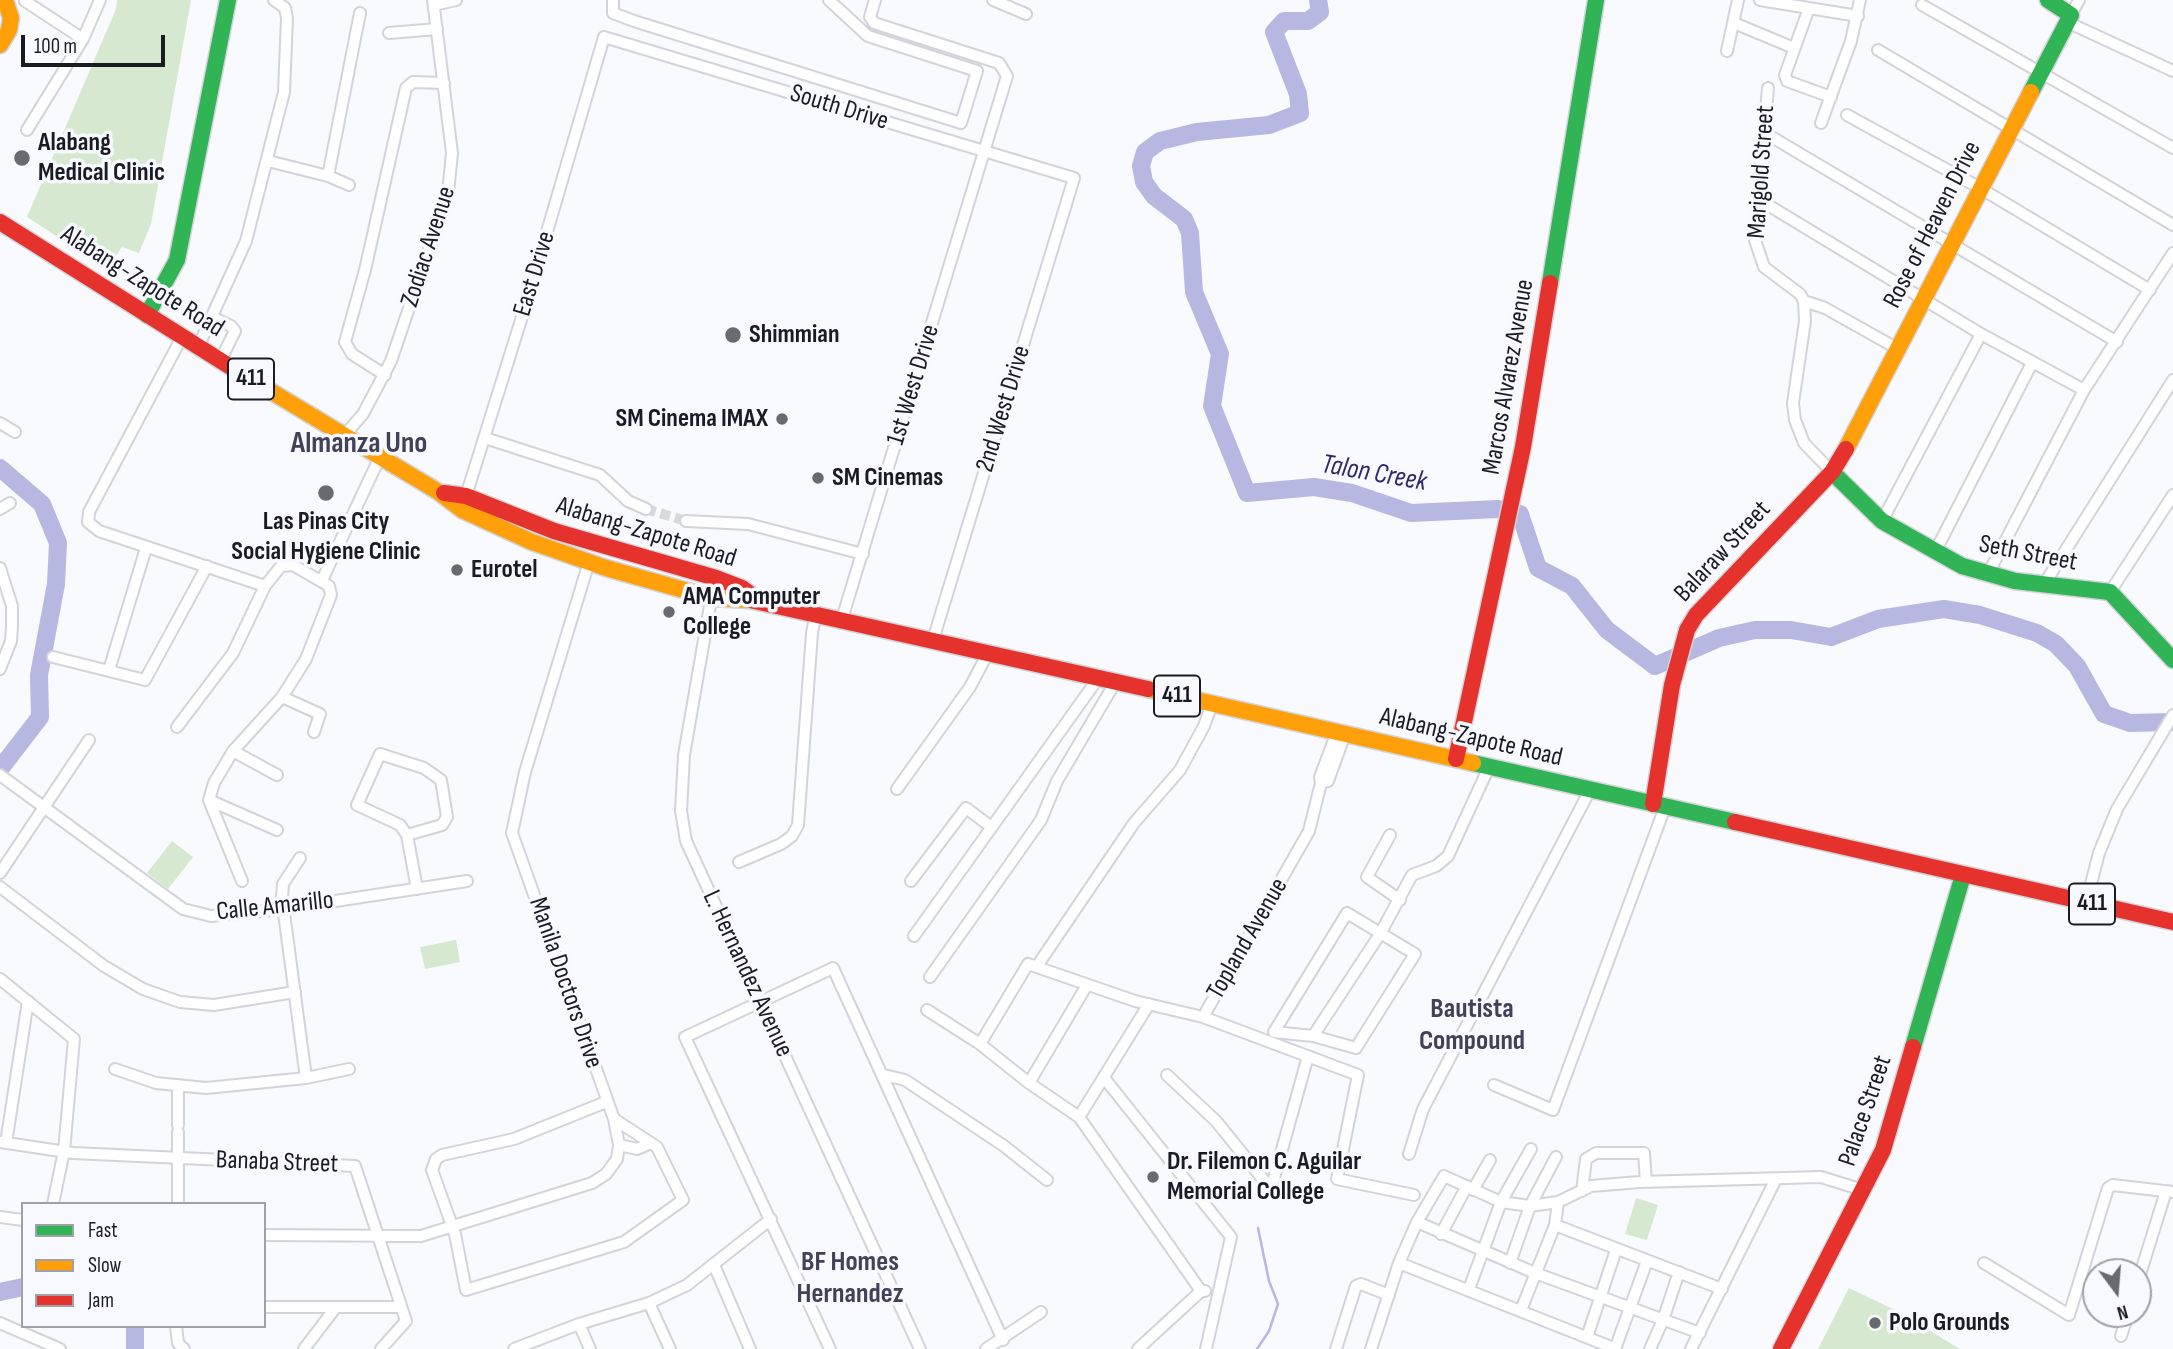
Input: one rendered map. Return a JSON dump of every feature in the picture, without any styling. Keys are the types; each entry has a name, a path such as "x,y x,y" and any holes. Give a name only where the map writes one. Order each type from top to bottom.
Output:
{"main road":[{"path":"0,45 9,30 11,18 5,0"},
{"path":"147,315 177,260 228,0"},
{"name":"Marcos Alvarez Avenue","path":"1456,759 1509,519 1543,332 1570,146 1596,0"},
{"path":"2048,0 2072,12"},
{"name":"Rose of Heaven Drive","path":"1832,472 2072,12"},
{"name":"Alabang-Zapote Road","path":"0,222 379,459 464,503 515,535 589,562 712,597 758,600 816,612 2173,922"},
{"name":"Seth Street","path":"1832,472 1882,521 1962,566 2043,586 2110,592 2173,660"},
{"name":"Balaraw Street","path":"1659,805 1680,646 1696,615 1832,472"},
{"name":"Alabang-Zapote Road","path":"464,503 716,578 742,588 758,600"},
{"name":"Palace Street","path":"1782,1349 1887,1139 1963,875"}],"street":[{"path":"27,130 83,39 100,0"},
{"path":"198,347 246,241 284,92 288,18 285,8 274,0"},
{"path":"433,2 456,0"},
{"path":"613,0 612,13 961,123 976,71 867,36 829,0"},
{"name":"1st West Drive","path":"842,618 1007,76 999,63 874,23 870,17 875,0"},
{"path":"993,0 1026,14"},
{"path":"1727,51 1738,0"},
{"path":"1760,0 1858,16"},
{"path":"1821,123 1858,16 1860,0"},
{"path":"11,18 26,1 83,39"},
{"name":"Zodiac Avenue","path":"343,437 363,414 385,374 448,193 452,153 433,2"},
{"path":"1922,5 2173,148"},
{"path":"1809,8 1785,75 1787,81 1831,97"},
{"path":"2072,12 2173,71"},
{"path":"328,176 360,13"},
{"path":"1734,23 1794,48"},
{"path":"389,33 437,29"},
{"name":"South Drive","path":"604,37 1074,178"},
{"name":"East Drive","path":"464,503 604,37"},
{"path":"1878,50 2009,131 2173,225"},
{"path":"790,93 796,71"},
{"path":"385,374 352,354 345,341 365,270 405,88 413,82 444,83"},
{"name":"Marigold Street","path":"1768,88 1755,240 1758,255 1764,267 1804,301 1825,309 1898,349"},
{"path":"1847,115 1980,188 2150,290"},
{"path":"1765,133 2117,342"},
{"path":"268,161 328,176 349,185"},
{"name":"2nd West Drive","path":"933,640 1074,178"},
{"path":"1758,199 1982,334 2084,390"},
{"path":"1988,573 2084,390 2173,253"},
{"path":"1804,301 1805,321 1793,403 1795,420 1804,443 1832,472"},
{"path":"212,317 231,326 234,331 220,361"},
{"path":"1882,521 1982,334"},
{"path":"182,337 89,512 88,522 99,531 146,548 265,586"},
{"path":"1935,552 2032,363"},
{"path":"2043,586 2173,380"},
{"path":"0,423 15,432"},
{"path":"485,438 600,475 628,501 646,509"},
{"path":"325,583 379,459"},
{"path":"2110,592 2173,495"},
{"path":"0,509 10,503"},
{"path":"686,521 748,524 863,554"},
{"path":"109,670 146,548"},
{"name":"Manila Doctors Drive","path":"589,562 525,772 512,833 614,1119 620,1144"},
{"path":"177,727 233,653 265,586 281,566 288,564 325,583 331,595 306,659 282,697 233,751 214,783 209,800 242,881"},
{"path":"53,657 145,680 207,566"},
{"path":"0,568 12,606 12,626 11,641 0,669"},
{"name":"L. Hernandez Avenue","path":"716,578 684,755 681,811 686,841 920,1349"},
{"path":"739,862 781,844 792,836 798,825 812,633 816,612"},
{"path":"897,789 976,678 988,653"},
{"path":"914,936 1099,677"},
{"path":"930,977 1041,820 1057,781 1116,681"},
{"path":"282,697 320,714 314,732"},
{"path":"980,1044 1032,965 1134,822 1180,770 1204,726 1212,704"},
{"path":"2086,903 2099,853 2117,809 2173,715"},
{"name":"Topland Avenue","path":"1032,965 1149,1004 1203,1017 1309,831 1321,783 1328,781 1334,750 1341,733"},
{"path":"0,873 89,740"},
{"path":"233,751 277,775"},
{"path":"407,835 442,825 447,817 441,780 424,768 380,754 357,805 400,825 407,835 417,889"},
{"path":"1313,1036 1380,934 1412,875 1436,866 1448,856 1489,767"},
{"name":"Calle Amarillo","path":"0,775 183,909 211,916 283,909 467,881"},
{"path":"1409,1154 1423,1109 1590,789"},
{"path":"209,800 277,830"},
{"path":"1494,1085 1553,1110 1659,805"},
{"path":"911,881 966,808 990,826"},
{"path":"1390,835 1367,877 1400,900"},
{"path":"300,858 284,884 283,909 306,1078"},
{"path":"0,887 104,966 143,989 180,1002 214,1005 295,992"},
{"path":"1347,913 1380,934 1415,954 1356,1048 1313,1036 1274,1032 1347,913"},
{"path":"830,1349 685,1037 833,968 1003,1340"},
{"path":"0,979 74,1039 64,1152 53,1202"},
{"path":"1029,1083 1087,985"},
{"path":"3,1142 28,1001"},
{"path":"1079,1117 1149,1004"},
{"path":"927,1010 980,1044 1029,1083 1079,1117 1201,1291"},
{"path":"1203,1017 1358,1075 1337,1179 1414,1195"},
{"path":"1167,1075 1216,1121 1271,1189 1308,1056"},
{"path":"115,1069 156,1083 206,1088 306,1078 349,1069"},
{"path":"884,1075 905,1080 1004,1146 1047,1181"},
{"path":"1105,1079 1231,1237 1206,1349"},
{"path":"178,1085 178,1202"},
{"path":"606,1101 514,1139 442,1155 436,1159 432,1170 452,1227 466,1290 475,1290 624,1242 686,1200 657,1147 614,1119"},
{"name":"Banaba Street","path":"3,1142 64,1152 355,1166 401,1307"},
{"path":"266,1235 421,1236 592,1184 606,1174 617,1159 620,1144 638,1149 651,1143"},
{"path":"1469,1289 1501,1202 1531,1149"},
{"path":"1582,1191 1586,1159 1596,1153 1643,1153 1646,1182"},
{"path":"1510,1263 1530,1206 1556,1157"},
{"path":"1441,1234 1490,1160"},
{"path":"1371,1349 1399,1263 1417,1223 1444,1176 1501,1202 1530,1206 1558,1202 1591,1186 1646,1182 1821,1177 1863,1191"},
{"path":"1691,1349 1776,1179"},
{"path":"1984,1263 2069,1315 2108,1188 2113,1185 2170,1191 2146,1258"},
{"path":"1521,1310 1555,1225 1558,1202"},
{"path":"0,1217 21,1220"},
{"path":"514,1349 579,1324 649,1303 687,1285 771,1219"},
{"path":"1417,1223 1535,1273 1700,1333"},
{"path":"1555,1225 1723,1289"},
{"path":"1587,1337 1616,1250"},
{"path":"1399,1263 1616,1349 1647,1261"},
{"path":"714,1265 750,1349"},
{"path":"1650,1349 1679,1272"},
{"path":"1336,1349 1356,1286 1361,1284 1389,1295"},
{"path":"1138,1349 1201,1291 1218,1290"},
{"path":"649,1303 670,1349"},
{"path":"266,1307 401,1307 406,1321 381,1349"},
{"path":"304,1349 336,1307"},
{"path":"986,1349 1041,1312"},
{"path":"0,1323 60,1349"},
{"path":"579,1324 590,1349"},
{"path":"176,1328 178,1343 184,1349"},
{"path":"2121,1336 2123,1328"}],"green space":[{"path":"117,0 191,0 151,224 139,253 122,247 107,269 27,217 116,9"},
{"path":"172,841 193,857 168,889 147,873"},
{"path":"456,940 460,962 425,969 420,947"},
{"path":"1636,1198 1658,1205 1647,1240 1625,1234"},
{"name":"Polo Grounds","path":"1849,1288 1897,1311 1960,1349 1818,1349"}],"waterway":[{"name":"Talon Creek","path":"1318,0 1320,12 1308,21 1284,21 1274,32 1298,94 1300,113 1269,125 1197,132 1160,141 1145,152 1141,166 1144,182 1154,196 1184,219 1190,233 1194,292 1220,354 1212,406 1247,493 1314,487 1352,493 1411,513 1498,509 1520,514 1538,568 1572,586 1607,630 1655,666 1719,638 1755,630 1791,630 1831,637 1878,619 1944,609 1980,615 2037,633 2056,644 2077,666 2104,714 2130,723 2173,722"},
{"path":"0,468 42,504 58,543 56,584 39,675 40,717 0,769"},
{"path":"1257,1349 1269,1331 1278,1304 1269,1281 1258,1228"},
{"path":"0,1292 21,1287"},
{"path":"135,1328 135,1349"}],"tunnel":[{"path":"646,509 686,521"}],"traffic: fast":[{"path":"147,315 177,260 228,0"},
{"path":"1550,283 1596,0"},
{"path":"2031,92 2071,15 2048,0"},
{"path":"1832,472 1882,521 1962,566 2015,581 2110,592 2173,660"},
{"path":"1473,763 1735,822"},
{"path":"1913,1047 1963,875"}],"traffic: slow":[{"path":"0,45 9,30 11,18 5,0"},
{"path":"1846,449 2031,92"},
{"path":"237,371 437,491 462,510 532,542 606,568 712,598 750,600"},
{"path":"1148,689 1473,763"}],"traffic: jam":[{"path":"0,222 237,371"},
{"path":"1456,759 1523,447 1550,283"},
{"path":"1653,804 1672,685 1687,630 1696,615 1832,472 1846,449"},
{"path":"444,493 466,496 554,531 716,578 742,588 757,599"},
{"path":"750,600 1148,689"},
{"path":"1735,822 2173,922"},
{"path":"1781,1349 1883,1150 1913,1047"}],"place":[{"name":"Alabang Medical Clinic","path":"22,158"},
{"name":"Shimmian","path":"733,335"},
{"name":"SM Cinema IMAX","path":"782,419"},
{"name":"SM Cinemas","path":"818,478"},
{"name":"Las Pinas City Social Hygiene Clinic","path":"326,493"},
{"name":"Eurotel","path":"457,570"},
{"name":"AMA Computer College","path":"669,612"},
{"name":"Dr. Filemon C. Aguilar Memorial College","path":"1153,1177"},
{"name":"Polo Grounds","path":"1875,1323"}],"district":[{"name":"Almanza Uno","path":"359,444"},
{"name":"Bautista Compound","path":"1472,1026"},
{"name":"BF Homes Hernandez","path":"850,1279"}]}
